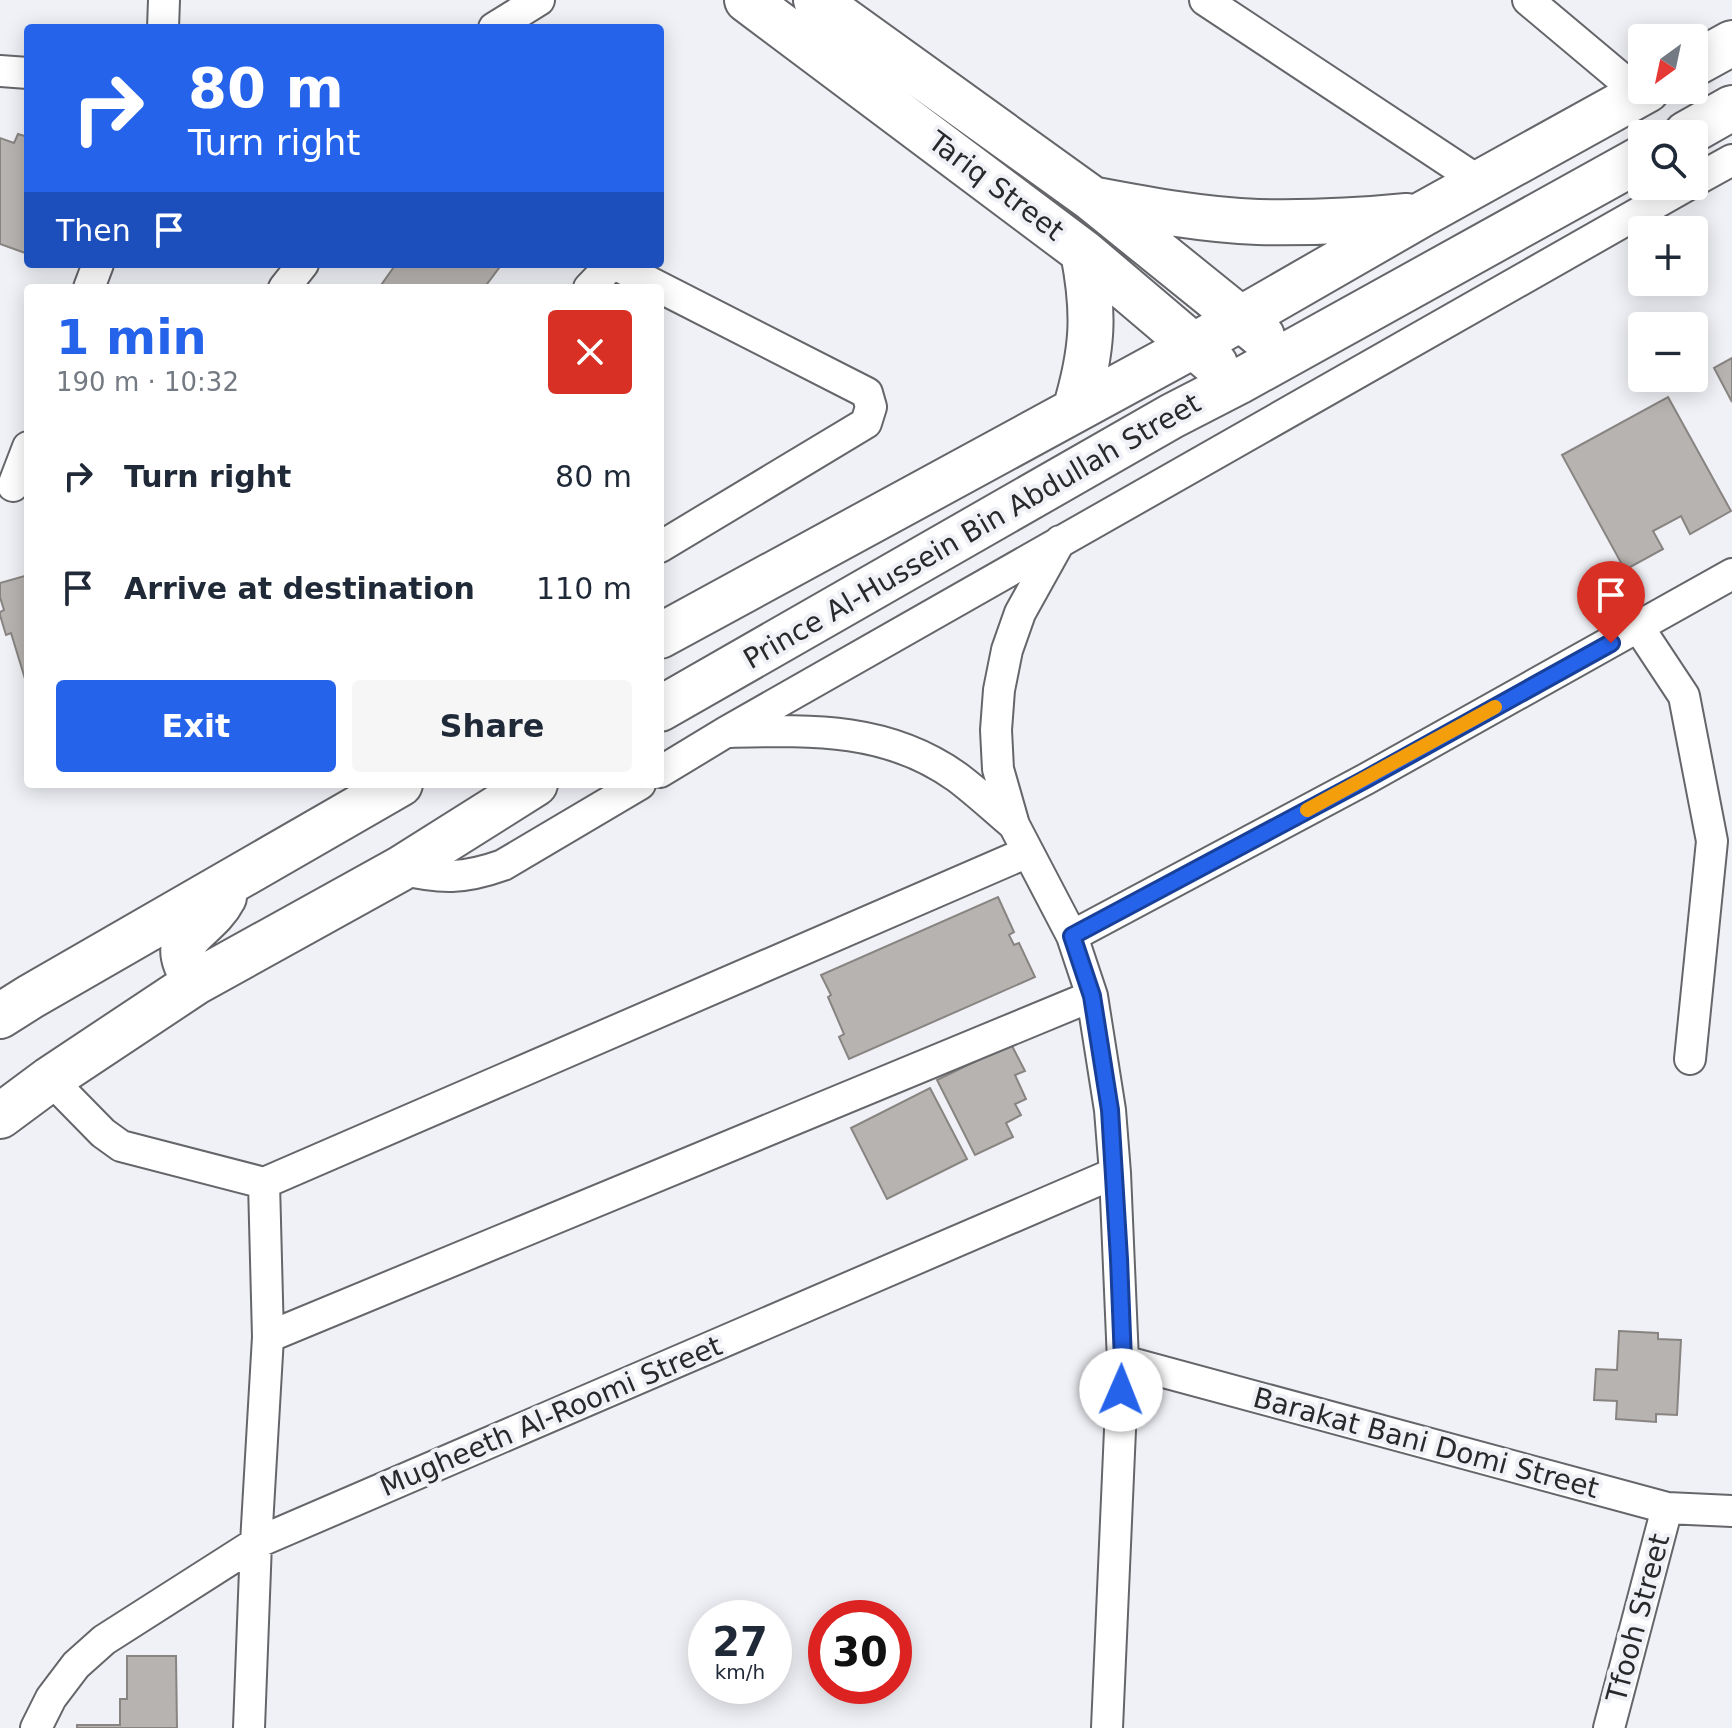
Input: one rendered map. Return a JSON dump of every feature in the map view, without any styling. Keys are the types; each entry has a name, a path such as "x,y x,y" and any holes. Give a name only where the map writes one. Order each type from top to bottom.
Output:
{"main road":[{"name":"Tariq Street","path":"747,0 1083,252 1238,382"},
{"name":"Tariq Street","path":"816,0 1091,198 1285,355"},
{"path":"1708,56 1732,43"},
{"name":"Prince Al-Hussein Bin Abdullah Street","path":"664,634 1193,346 1628,101"},
{"path":"1708,122 1732,108"},
{"name":"Prince Al-Hussein Bin Abdullah Street","path":"664,707 1172,416 1628,166"},
{"path":"1091,198 1172,214 1255,222 1339,222 1421,215"},
{"path":"1075,410 1090,348 1092,315 1083,252"},
{"path":"0,1016 393,788"},
{"path":"0,1116 196,982 400,869 529,788"},
{"path":"196,982 184,962 182,951 185,941 217,909 231,880"}],"street":[{"path":"163,24 164,0"},
{"path":"484,24 493,0"},
{"path":"500,24 539,0"},
{"path":"1205,0 1480,182"},
{"path":"1528,0 1628,79"},
{"path":"0,71 24,73"},
{"path":"1708,173 1732,160"},
{"path":"664,770 1661,200"},
{"path":"287,284 300,268"},
{"path":"593,284 609,268"},
{"path":"621,268 652,284"},
{"path":"664,290 867,393 871,407 866,423 664,545"},
{"path":"14,486 24,458"},
{"path":"1060,541 1020,613 1007,650 999,690 996,730 998,769 1014,825 1072,936 1092,996 1110,1110 1123,1361 1107,1728"},
{"path":"1072,936 1366,779 1732,574"},
{"path":"1639,628 1684,696 1722,842 1690,1059"},
{"path":"726,732 833,732 865,737 897,747 955,776 1014,825"},
{"path":"400,869 452,877 478,874 503,865 633,788"},
{"path":"50,1079 103,1133 121,1146 264,1183 1028,852"},
{"path":"268,1337 1092,996"},
{"name":"Mugheeth Al-Roomi Street","path":"36,1728 51,1698 76,1665 104,1640 256,1543 1115,1173"},
{"path":"249,1728 268,1337 264,1183"},
{"name":"Barakat Bani Domi Street","path":"1123,1361 1667,1508 1732,1511"},
{"name":"Tfooh Street","path":"1618,1725 1667,1508"}],"building":[{"path":"18,134 24,136 24,253 0,244 0,138 14,143"},
{"path":"393,268 499,268 487,284 382,284"},
{"path":"1732,358 1732,402 1714,368"},
{"path":"1668,397 1731,511 1690,534 1681,516 1653,531 1663,549 1625,570 1562,455"},
{"path":"24,576 24,675 11,633 6,635 0,615 4,610 0,583"},
{"path":"998,897 1014,932 1009,935 1014,945 1019,943 1035,977 849,1059 839,1037 844,1034 828,997 831,995 821,975"},
{"path":"1011,1044 1025,1071 1015,1075 1026,1099 1015,1104 1021,1115 1006,1123 1013,1137 975,1155 937,1080"},
{"path":"930,1088 967,1159 887,1199 851,1128"},
{"path":"1619,1331 1658,1333 1658,1339 1681,1340 1677,1415 1656,1414 1656,1422 1616,1419 1617,1401 1594,1400 1596,1369 1617,1370"},
{"path":"127,1656 176,1656 177,1728 77,1728 77,1725 120,1725 120,1699 127,1699"}],"slow traffic":[{"path":"1307,810 1495,707"}],"route":[{"path":"1121,1390 1123,1361 1119,1259 1110,1110 1092,996 1072,936 1366,779 1611,643"}]}
